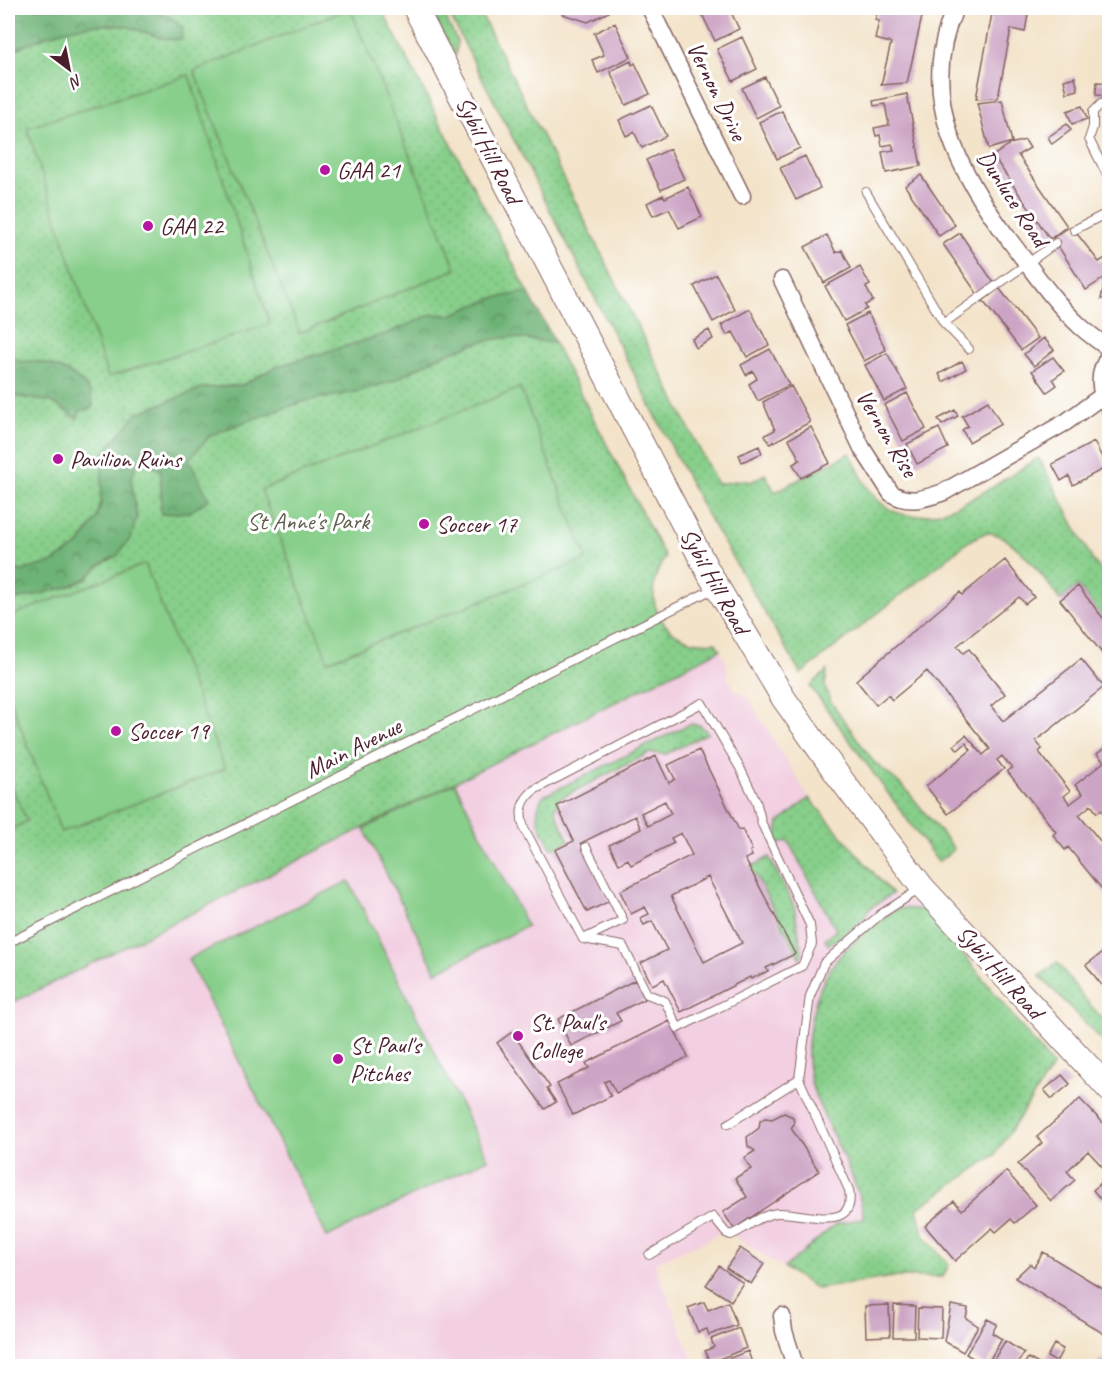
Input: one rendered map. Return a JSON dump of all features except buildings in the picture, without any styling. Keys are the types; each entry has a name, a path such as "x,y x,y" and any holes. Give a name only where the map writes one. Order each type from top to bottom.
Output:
{"main road":[{"name":"Sybil Hill Road","path":"415,8 716,587 819,750 922,887 1110,1090"}],"street":[{"name":"Vernon Drive","path":"650,8 742,196"},
{"name":"Dunluce Road","path":"955,8 949,21 940,79 941,98 950,141 980,199 1028,264 1081,327 1110,349"},
{"name":"Vernon Rise","path":"782,280 862,447 891,493 898,498 918,500 944,492 1066,422 1106,403"},
{"path":"1106,403 1101,371 1110,355"},
{"path":"782,1316 784,1331 795,1366"}],"lane":[{"path":"1110,102 1101,104 1093,112 1093,127 1089,139 1110,180"},
{"path":"866,192 944,323 969,349"},
{"path":"1074,230 1109,212"},
{"path":"944,323 1056,243"},
{"name":"Main Avenue","path":"8,943 716,587"},
{"path":"702,703 740,768 756,801 762,824 810,925 812,944 809,955 802,966 678,1028 665,1001 647,994 623,946 583,939 524,828 520,816 525,797 534,790 702,703"},
{"path":"583,939 623,920 586,848"},
{"path":"649,1255 713,1218 726,1233 731,1234 767,1215 779,1213 811,1217 837,1216 847,1211 851,1203 849,1190 799,1079 810,996 824,963 881,914 922,887"},
{"path":"728,1124 799,1079"}],"shaded area":[{"name":"St. Paul's College","path":"720,650 727,663 727,676 735,690 747,696 809,798 891,894 928,910 1053,1066 995,1155 917,1209 923,1234 949,1265 943,1277 893,1277 817,1289 724,1230 698,1245 655,1263 695,1366 8,1366 8,1005"}],"green space":[{"name":"St Anne's Park","path":"8,8 381,8 665,557 657,573 654,588 655,603 660,617 669,629 681,637 697,642 715,642 720,650 8,1005"},
{"path":"8,8 147,8 173,19 183,28 181,39 173,40 123,26 78,27 49,35 8,54"},
{"name":"GAA 21","path":"350,8 456,269 300,333 194,71"},
{"path":"430,8 441,8 457,41 456,55 444,37"},
{"path":"446,8 478,8 717,484 743,480 751,482 765,474 775,492 850,453 866,484 878,500 896,512 916,516 937,513 960,504 1039,458 1093,561 1109,578 1109,627 1078,586 1060,600 1019,550 999,536 986,533 968,542 801,674 703,508"},
{"name":"GAA 22","path":"189,75 270,324 108,377 27,128"},
{"path":"528,292 555,343 509,337 480,342 440,356 393,381 356,392 305,401 211,435 189,459 209,499 190,512 161,514 161,470 138,460 131,479 137,518 130,539 117,556 100,565 86,579 68,587 8,602 8,569 22,571 53,562 79,545 96,519 101,503 103,453 138,413 202,388 242,385 275,367 383,335 433,314 450,315 493,298"},
{"path":"8,355 21,362 43,363 68,372 87,388 92,398 92,408 80,411 77,419 52,402 8,395"},
{"name":"Soccer 17","path":"520,388 587,559 328,661 261,490"},
{"name":"Soccer 19","path":"145,564 225,769 61,832 8,694 8,617"},
{"path":"827,671 825,686 831,702 873,761 905,788 954,849 938,862 810,686"},
{"path":"690,724 700,725 708,733 666,754 649,753 559,799 555,810 569,841 552,849 539,823 539,803 543,796"},
{"path":"8,780 27,821 8,831"},
{"path":"455,783 527,926 436,972 364,829"},
{"path":"809,798 892,894 870,908 861,922 828,945 825,939 836,930 788,841 778,844 776,841 779,823"},
{"path":"769,857 794,906 802,952 800,958 751,867"},
{"name":"St Paul's Pitches","path":"349,881 488,1159 327,1237 188,959"},
{"path":"899,908 928,910 1053,1066 995,1155 917,1209 923,1234 949,1265 943,1277 893,1277 817,1289 784,1268 836,1224 864,1218 857,1190 815,1095 811,1080 808,1049 812,1016 821,986 841,955 860,936"},
{"path":"1057,962 1109,1026 1109,1048 1040,976"}],"place":[{"name":"GAA 21","path":"325,170"},
{"name":"GAA 22","path":"148,226"},
{"name":"Pavilion Ruins","path":"58,459"},
{"name":"Soccer 17","path":"424,524"},
{"name":"Soccer 19","path":"116,731"},
{"name":"St. Paul's College","path":"518,1036"},
{"name":"St Paul's Pitches","path":"338,1059"}]}
